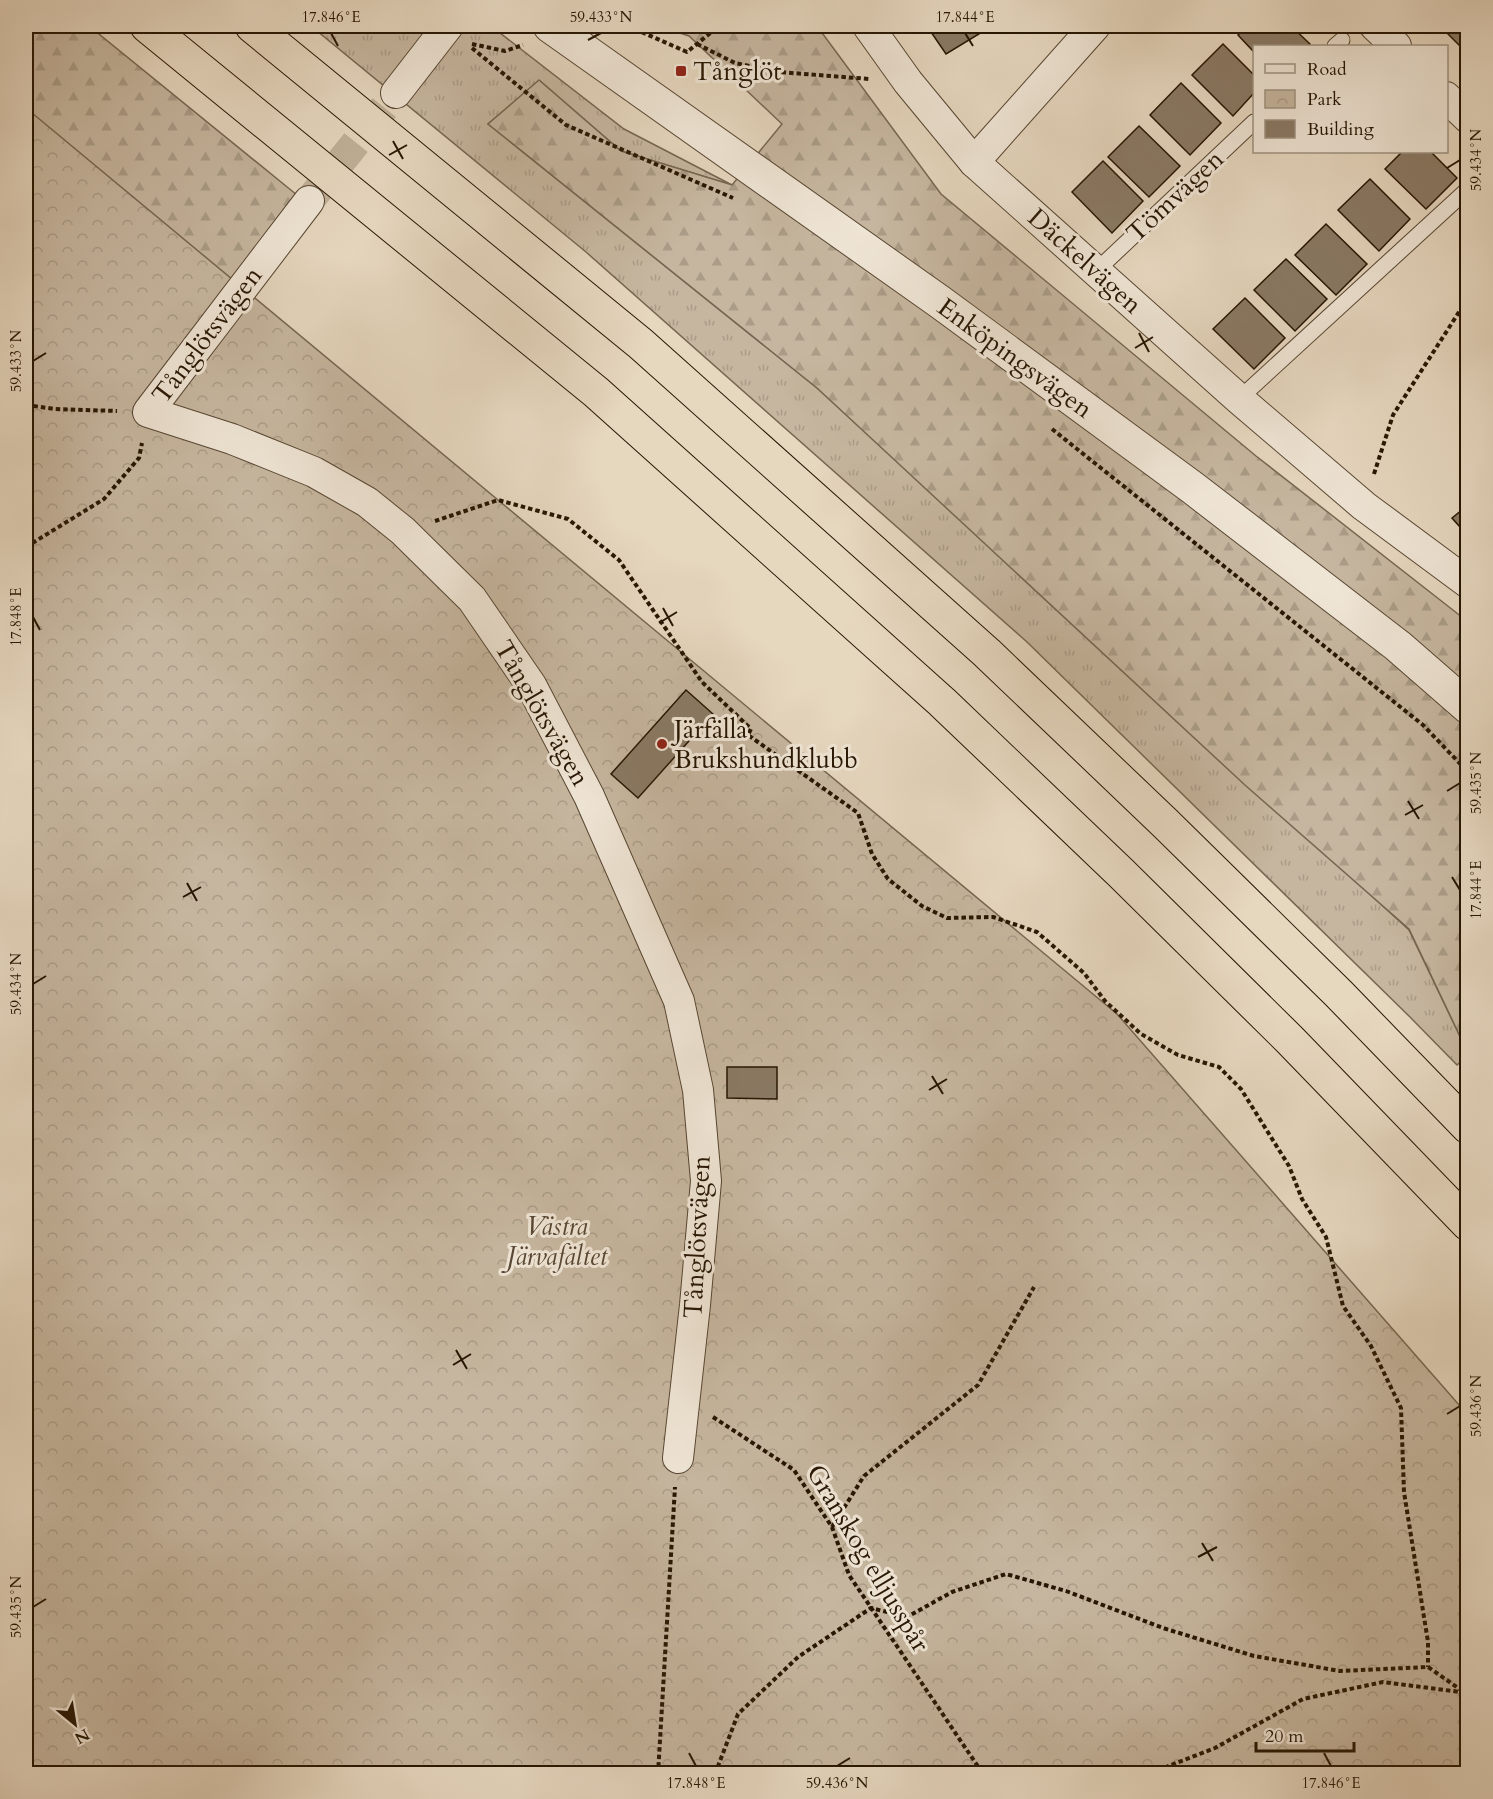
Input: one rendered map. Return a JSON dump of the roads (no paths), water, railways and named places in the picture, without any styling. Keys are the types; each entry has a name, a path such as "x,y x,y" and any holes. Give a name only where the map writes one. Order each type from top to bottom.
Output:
{"highway":[{"path":"147,26 596,392 942,702 1121,873 1290,1040 1467,1224"},
{"path":"252,26 641,344 987,653 1190,847 1339,994 1467,1127"}],"street":[{"path":"396,93 448,26"},
{"name":"Däckelvägen","path":"868,26 908,82 974,162 1239,399 1364,506 1467,583"},
{"path":"974,162 1095,26"},
{"path":"1375,26 1395,45"},
{"name":"Enköpingsvägen","path":"554,29 930,296 1193,488 1398,646 1467,707"},
{"path":"1448,99 1467,118"},
{"name":"Tånglötsvägen","path":"309,201 148,412 232,439 314,472 367,502 404,531 472,599 531,685 590,796 681,1008 698,1090 706,1181 678,1458"}],"lane":[{"name":"Tömvägen","path":"1096,271 1253,123"},
{"path":"1239,399 1467,189"}],"tunnel":[{"path":"309,201 396,93"}],"place":[{"name":"Tånglöt","path":"681,71"},
{"name":"Järfälla Brukshundklubb","path":"662,744"}],"park label":[{"name":"Västra Järvafältet","path":"557,1241"}]}
